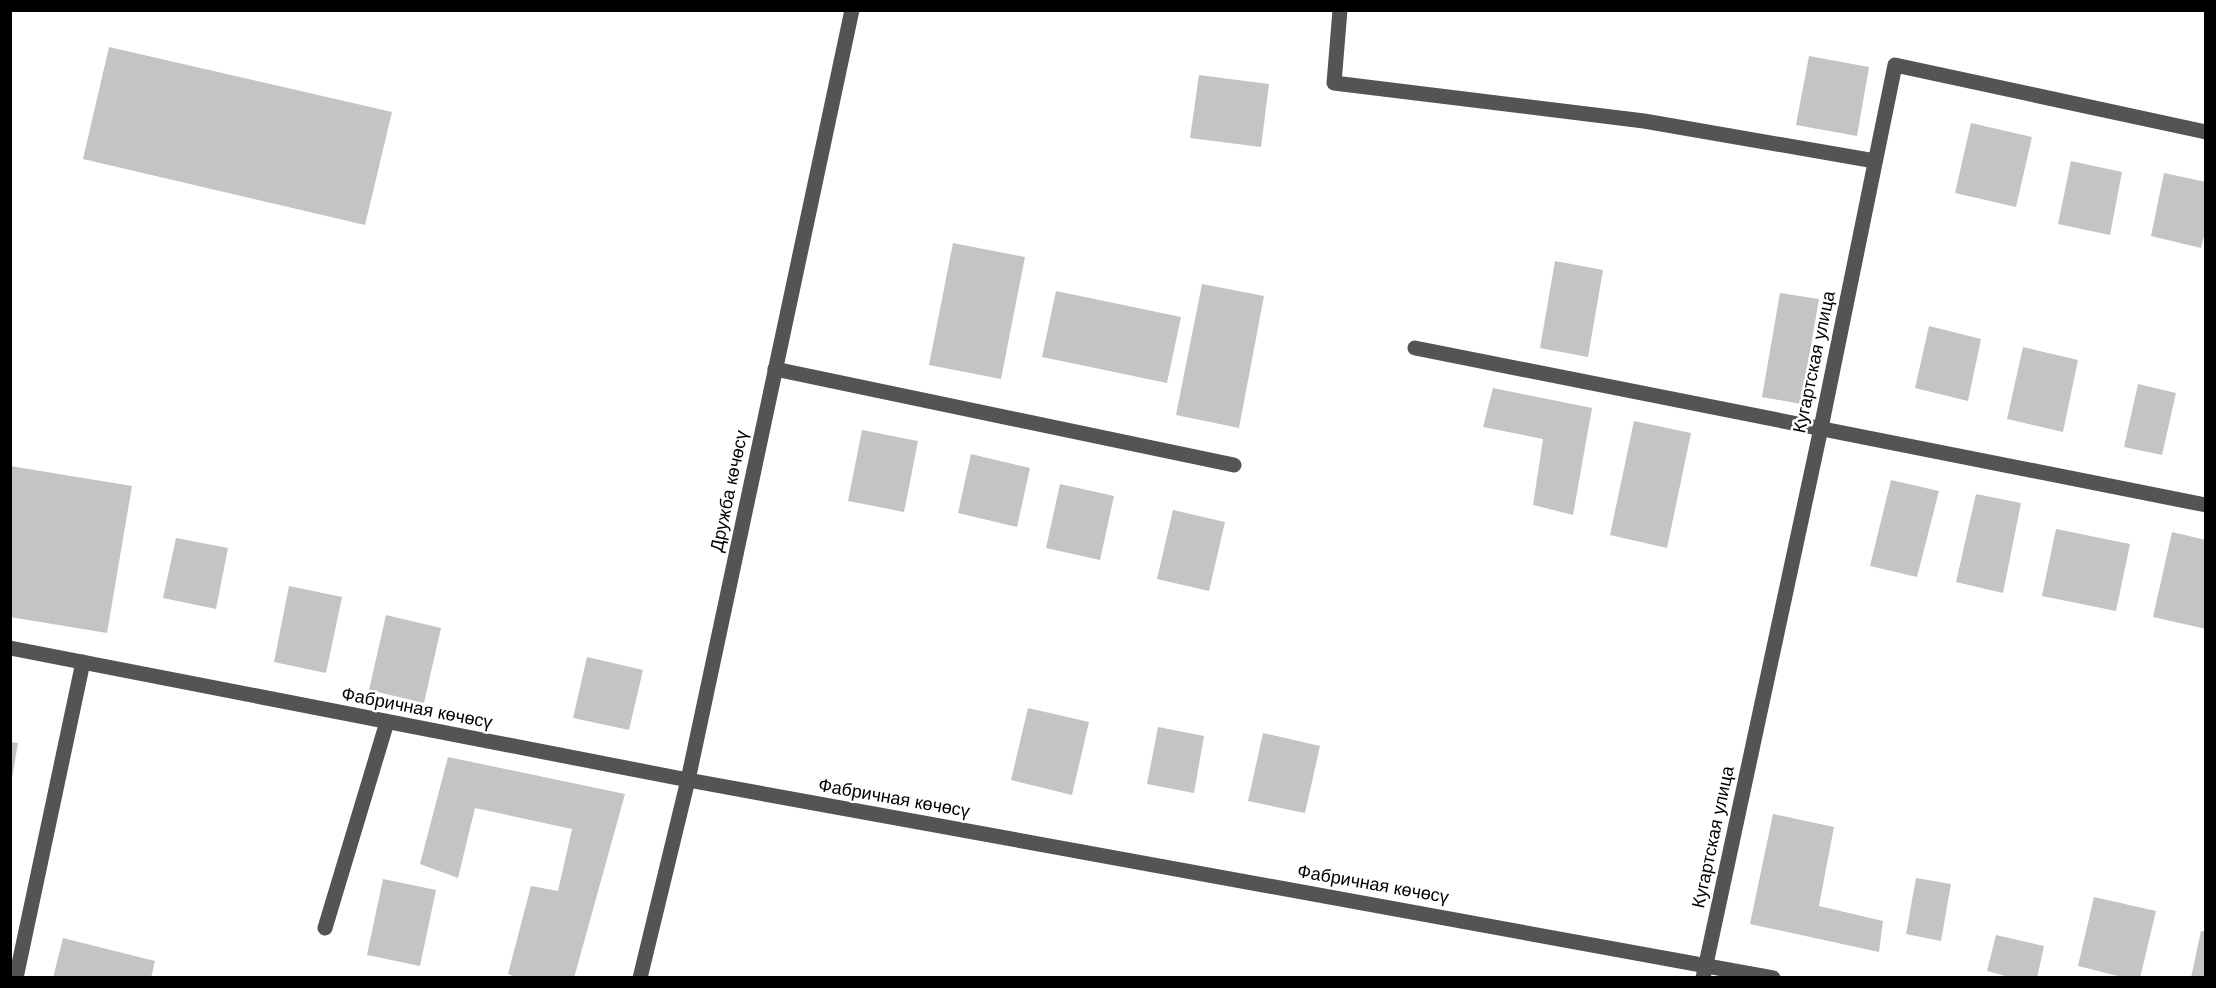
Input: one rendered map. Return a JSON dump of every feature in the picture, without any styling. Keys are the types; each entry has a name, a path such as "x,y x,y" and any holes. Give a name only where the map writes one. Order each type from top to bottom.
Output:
{"street":[{"name":"Дружба көчөсү","path":"640,978 688,780 852,10"},
{"path":"1340,10 1334,83 1644,121 1875,161"},
{"name":"Кугартская улица","path":"1704,971 1821,428 1895,65 2205,132"},
{"path":"1415,348 2205,505"},
{"path":"775,369 1234,465"},
{"name":"Фабричная көчөсү","path":"10,648 688,780 1704,971 1773,978"},
{"path":"16,978 83,662"},
{"path":"325,928 387,722"}],"building":[{"path":"109,47 392,112 365,225 83,159"},
{"path":"1809,56 1869,67 1857,136 1796,125"},
{"path":"1199,75 1269,84 1261,147 1190,138"},
{"path":"1971,123 2032,137 2016,207 1955,193"},
{"path":"2071,161 2122,172 2110,235 2058,224"},
{"path":"2164,173 2206,182 2206,228 2201,248 2151,236"},
{"path":"953,243 1025,257 1001,379 929,365"},
{"path":"1555,261 1603,270 1588,357 1540,348"},
{"path":"1202,284 1264,296 1239,428 1176,415"},
{"path":"1056,291 1181,317 1167,383 1042,357"},
{"path":"1780,293 1819,299 1801,404 1762,397"},
{"path":"1929,326 1981,339 1968,401 1915,388"},
{"path":"2023,347 2078,360 2063,432 2007,419"},
{"path":"2138,384 2176,393 2162,455 2124,447"},
{"path":"1493,388 1592,408 1573,515 1533,505 1543,439 1483,427"},
{"path":"1634,421 1691,433 1667,548 1610,535"},
{"path":"862,430 918,441 904,512 848,501"},
{"path":"971,454 1030,468 1017,527 958,513"},
{"path":"10,466 132,486 107,633 10,617"},
{"path":"1891,480 1939,491 1917,577 1870,566"},
{"path":"1060,484 1114,496 1100,560 1046,548"},
{"path":"1976,494 2021,503 2003,593 1956,582"},
{"path":"1173,510 1225,522 1209,591 1157,579"},
{"path":"2056,529 2130,544 2116,611 2042,596"},
{"path":"2172,532 2206,540 2206,629 2153,617"},
{"path":"176,538 228,548 216,609 163,598"},
{"path":"289,586 342,597 326,673 274,662"},
{"path":"386,615 441,628 424,703 369,690"},
{"path":"587,657 643,670 629,730 573,718"},
{"path":"1028,708 1089,722 1072,795 1011,780"},
{"path":"1158,727 1204,736 1194,793 1147,784"},
{"path":"1263,733 1320,746 1305,813 1248,801"},
{"path":"10,742 18,743 12,778 10,778"},
{"path":"448,757 625,794 574,978 518,978 508,974 531,886 558,891 572,829 475,808 458,878 420,864"},
{"path":"1773,814 1834,827 1819,906 1883,921 1879,952 1750,924"},
{"path":"1916,878 1951,884 1941,941 1906,934"},
{"path":"383,879 436,890 420,966 367,955"},
{"path":"2094,897 2156,911 2140,978 2126,978 2078,966"},
{"path":"2201,931 2206,932 2206,978 2191,978"},
{"path":"1996,935 2044,946 2037,978 2013,978 1987,971"},
{"path":"63,938 155,961 151,978 53,978"}]}
